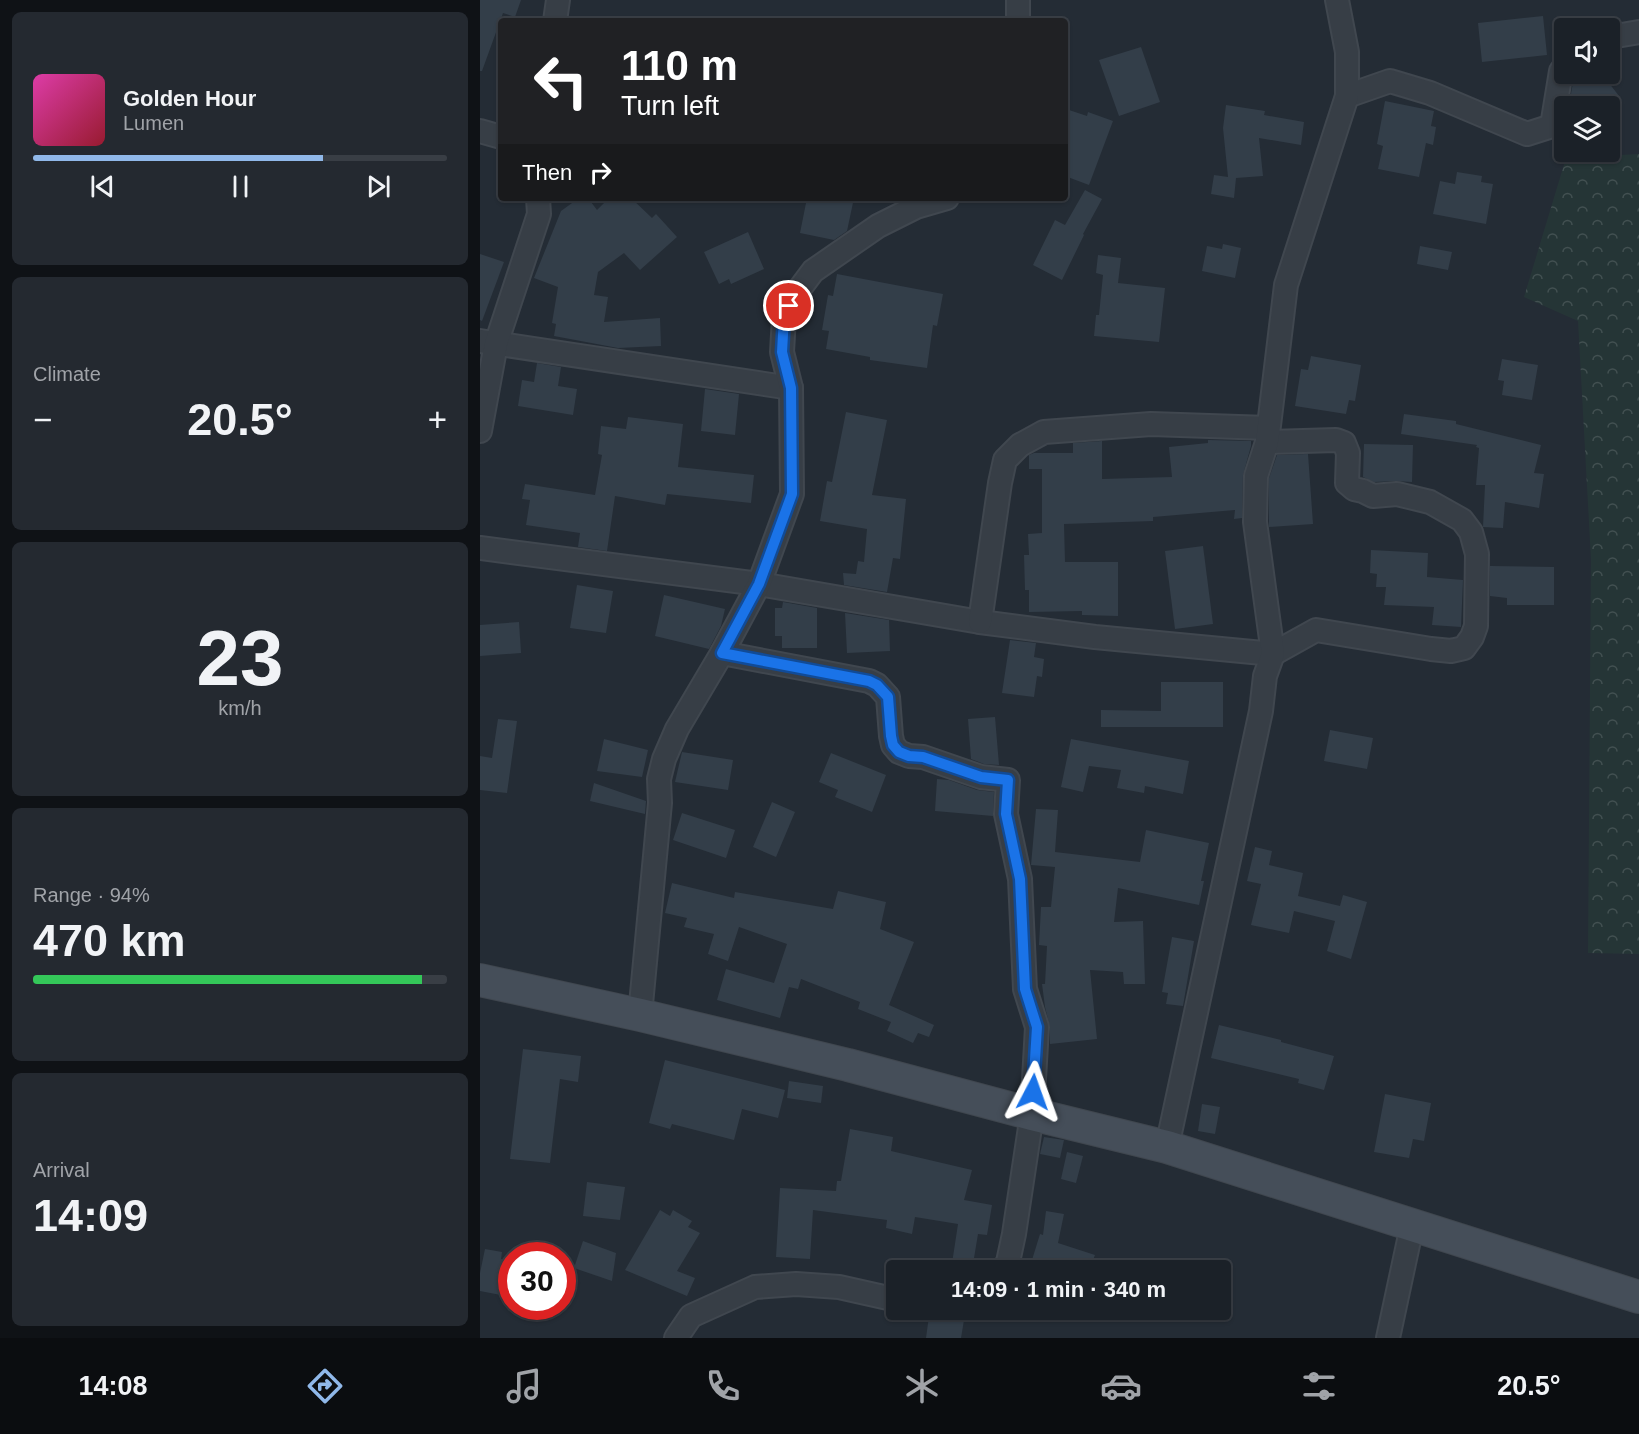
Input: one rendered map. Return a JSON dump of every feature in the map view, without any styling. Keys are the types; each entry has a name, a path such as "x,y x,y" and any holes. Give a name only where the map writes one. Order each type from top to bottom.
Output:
{"street":[{"path":"555,18 558,0"},
{"path":"1018,0 1018,18"},
{"path":"1167,1147 1261,711 1264,676 1273,654 1255,522 1256,476 1267,435 1286,285 1347,96 1347,52 1337,0"},
{"path":"1620,36 1639,32"},
{"path":"1347,96 1390,81 1430,93 1527,134 1552,126 1559,84"},
{"path":"480,130 498,136"},
{"path":"480,431 488,342 539,214 538,201"},
{"path":"640,1015 660,803 659,779 664,759 677,729 759,584 792,494 791,388 782,352 784,317 795,295 813,271 878,226 916,207 937,201"},
{"path":"488,342 791,388"},
{"path":"480,548 759,584 980,622 1095,637 1273,654 1316,630 1431,649 1451,651 1464,648 1476,626 1477,554 1471,532 1462,520 1430,502 1397,494 1372,496 1354,489 1347,483 1348,453 1344,443 1336,440 1139,425 1044,432 1020,445 1005,460 980,622"},
{"path":"722,653 869,681 877,685 888,697 891,736 893,745 899,752 909,756 923,757 981,777 1008,780 1006,814 1020,879 1025,989 1037,1027 1032,1114 1008,1260"},
{"path":"480,980 640,1015 848,1065 1167,1147 1639,1297"},
{"path":"1388,1338 1412,1226"},
{"path":"676,1338 691,1316 755,1287 796,1284 839,1287 886,1298"}],"green space":[{"path":"1639,154 1639,954 1588,953 1591,559 1578,321 1524,297 1565,162 1620,162 1620,155"}],"building":[{"path":"480,0 521,0 515,17 503,13 501,18 498,18 498,27 482,71 480,71"},
{"path":"1543,16 1547,55 1482,62 1478,23"},
{"path":"1141,47 1160,102 1119,116 1099,60"},
{"path":"1573,84 1610,84 1619,96 1573,96"},
{"path":"1385,101 1434,111 1431,126 1436,127 1433,145 1426,143 1419,177 1378,169 1383,146 1377,144"},
{"path":"1226,105 1265,111 1264,115 1304,122 1301,145 1259,138 1263,176 1236,178 1234,198 1211,194 1214,175 1228,177 1223,128"},
{"path":"1069,110 1087,116 1088,112 1113,121 1089,185 1068,177"},
{"path":"1457,172 1482,176 1481,182 1493,184 1486,224 1433,214 1440,181 1455,184"},
{"path":"1085,190 1102,199 1062,280 1033,265 1055,220 1065,225"},
{"path":"575,201 590,201 597,210 606,201 634,201 652,218 656,214 677,237 640,270 624,253 598,272 594,295 608,297 604,322 660,318 661,346 618,348 554,336 556,324 552,323 558,287 534,278 561,211"},
{"path":"806,201 853,201 847,231 834,240 800,233"},
{"path":"748,232 764,269 731,284 729,279 719,284 704,252"},
{"path":"1223,244 1241,248 1235,278 1202,271 1207,246 1222,249"},
{"path":"1420,246 1452,252 1448,270 1417,264"},
{"path":"480,254 504,262 482,321 480,320"},
{"path":"1098,255 1121,258 1118,283 1165,288 1159,342 1094,336 1096,315 1099,315 1103,275 1096,273"},
{"path":"837,274 943,294 937,326 933,325 927,368 870,360 870,357 826,349 829,331 822,330 828,295 833,296"},
{"path":"1311,356 1361,365 1355,401 1349,400 1346,414 1295,406 1301,369 1308,370"},
{"path":"1502,359 1538,365 1532,400 1502,395 1504,381 1498,380"},
{"path":"537,363 561,367 558,386 577,389 573,415 518,406 522,380 534,382"},
{"path":"705,389 739,394 735,435 701,431"},
{"path":"846,412 887,420 872,495 906,499 900,559 893,558 887,592 844,585 843,573 856,574 858,561 864,562 867,529 820,521 827,481 832,482"},
{"path":"1404,414 1456,421 1456,424 1541,445 1534,473 1544,474 1539,508 1505,502 1503,528 1483,527 1485,485 1476,485 1479,448 1476,447 1477,445 1401,434"},
{"path":"628,417 683,424 678,467 754,475 751,503 667,494 665,505 615,496 607,551 578,547 580,533 526,525 530,500 522,499 525,484 595,495 602,455 598,454 601,426 626,429"},
{"path":"1208,440 1251,441 1243,475 1242,518 1234,519 1235,510 1153,517 1153,521 1064,524 1065,562 1118,562 1118,616 1082,615 1082,611 1029,612 1029,590 1025,590 1024,555 1029,555 1028,534 1042,533 1042,469 1029,469 1029,455 1073,453 1073,443 1102,441 1102,479 1172,477 1169,447 1208,443"},
{"path":"1364,444 1413,445 1412,482 1374,482 1363,477"},
{"path":"1308,454 1313,524 1269,527 1269,478 1277,455"},
{"path":"1203,546 1213,624 1175,629 1165,551"},
{"path":"1371,550 1428,553 1427,577 1463,580 1461,627 1432,625 1434,607 1384,605 1386,587 1376,587 1377,574 1370,573"},
{"path":"1490,566 1554,567 1554,605 1507,605 1507,598 1490,596"},
{"path":"577,585 613,591 606,633 570,628"},
{"path":"664,595 725,609 721,626 709,649 655,636"},
{"path":"783,602 817,608 817,648 782,648 782,636 775,636 775,608 782,608"},
{"path":"845,613 889,620 890,651 847,653"},
{"path":"519,622 521,653 480,656 480,625"},
{"path":"1010,640 1036,643 1034,657 1044,659 1042,677 1037,676 1034,697 1002,693"},
{"path":"1161,682 1223,682 1223,727 1101,727 1101,710 1161,711"},
{"path":"995,717 999,765 984,764 971,759 968,719"},
{"path":"498,719 517,721 507,793 480,790 480,756 492,758"},
{"path":"1330,730 1373,738 1367,769 1324,761"},
{"path":"604,739 648,750 642,777 597,771"},
{"path":"1071,739 1189,761 1183,794 1145,786 1144,793 1117,788 1121,770 1089,766 1083,792 1061,787"},
{"path":"682,752 733,760 728,790 675,782"},
{"path":"831,753 886,775 872,812 835,797 838,790 819,782"},
{"path":"937,779 949,780 977,790 994,792 993,816 935,811"},
{"path":"594,783 646,801 645,814 590,801"},
{"path":"772,802 795,812 776,857 753,847"},
{"path":"1036,809 1058,810 1055,852 1140,862 1146,830 1209,843 1201,881 1204,881 1199,905 1118,888 1114,922 1143,921 1145,984 1124,984 1123,972 1090,970 1097,1039 1050,1044 1050,1027 1042,984 1045,984 1047,946 1039,945 1041,907 1051,907 1055,867 1031,865"},
{"path":"682,813 735,830 726,858 673,840"},
{"path":"1255,847 1272,851 1269,865 1303,873 1298,896 1340,906 1343,895 1367,902 1351,959 1327,951 1335,921 1294,911 1289,933 1251,925 1261,884 1247,881"},
{"path":"672,883 734,898 735,892 833,909 838,891 886,902 880,929 914,942 889,1005 934,1025 929,1037 918,1033 913,1043 887,1031 891,1022 858,1009 860,1002 801,979 798,989 789,987 780,1018 717,1000 726,969 774,983 787,944 739,927 728,961 708,954 714,934 684,927 687,918 665,913"},
{"path":"1172,937 1194,941 1183,1006 1166,1004 1168,993 1162,992"},
{"path":"1219,1025 1334,1056 1324,1090 1298,1083 1299,1079 1211,1058"},
{"path":"523,1049 581,1056 578,1082 560,1079 550,1163 510,1159"},
{"path":"665,1060 785,1090 778,1118 742,1109 734,1140 672,1124 670,1129 649,1123"},
{"path":"789,1081 823,1086 821,1103 787,1098"},
{"path":"1385,1094 1431,1103 1424,1141 1413,1139 1409,1158 1374,1152"},
{"path":"1202,1104 1220,1107 1215,1134 1198,1131"},
{"path":"850,1129 893,1137 891,1151 972,1170 964,1200 992,1205 987,1235 978,1234 974,1260 953,1260 958,1224 915,1217 912,1234 886,1228 887,1220 813,1210 810,1259 776,1257 780,1188 836,1191 837,1181 841,1181"},
{"path":"1044,1137 1064,1140 1060,1158 1040,1154"},
{"path":"1067,1152 1083,1156 1076,1183 1061,1179"},
{"path":"587,1182 625,1187 620,1220 583,1216"},
{"path":"660,1210 670,1216 673,1210 692,1221 688,1227 700,1233 677,1271 695,1278 687,1296 625,1270"},
{"path":"1046,1211 1064,1214 1058,1243 1095,1255 1093,1260 1032,1260 1040,1234 1043,1235"},
{"path":"583,1241 616,1253 612,1281 576,1269"},
{"path":"485,1249 498,1251 498,1294 480,1291 480,1273"},
{"path":"928,1320 964,1320 961,1338 926,1338"}],"route":[{"path":"789,306 784,317 782,352 791,388 792,494 759,584 722,653 869,681 885,691 888,697 891,736 893,745 899,752 909,756 923,757 981,777 1008,780 1006,814 1020,879 1025,989 1037,1027 1033,1092"}]}
